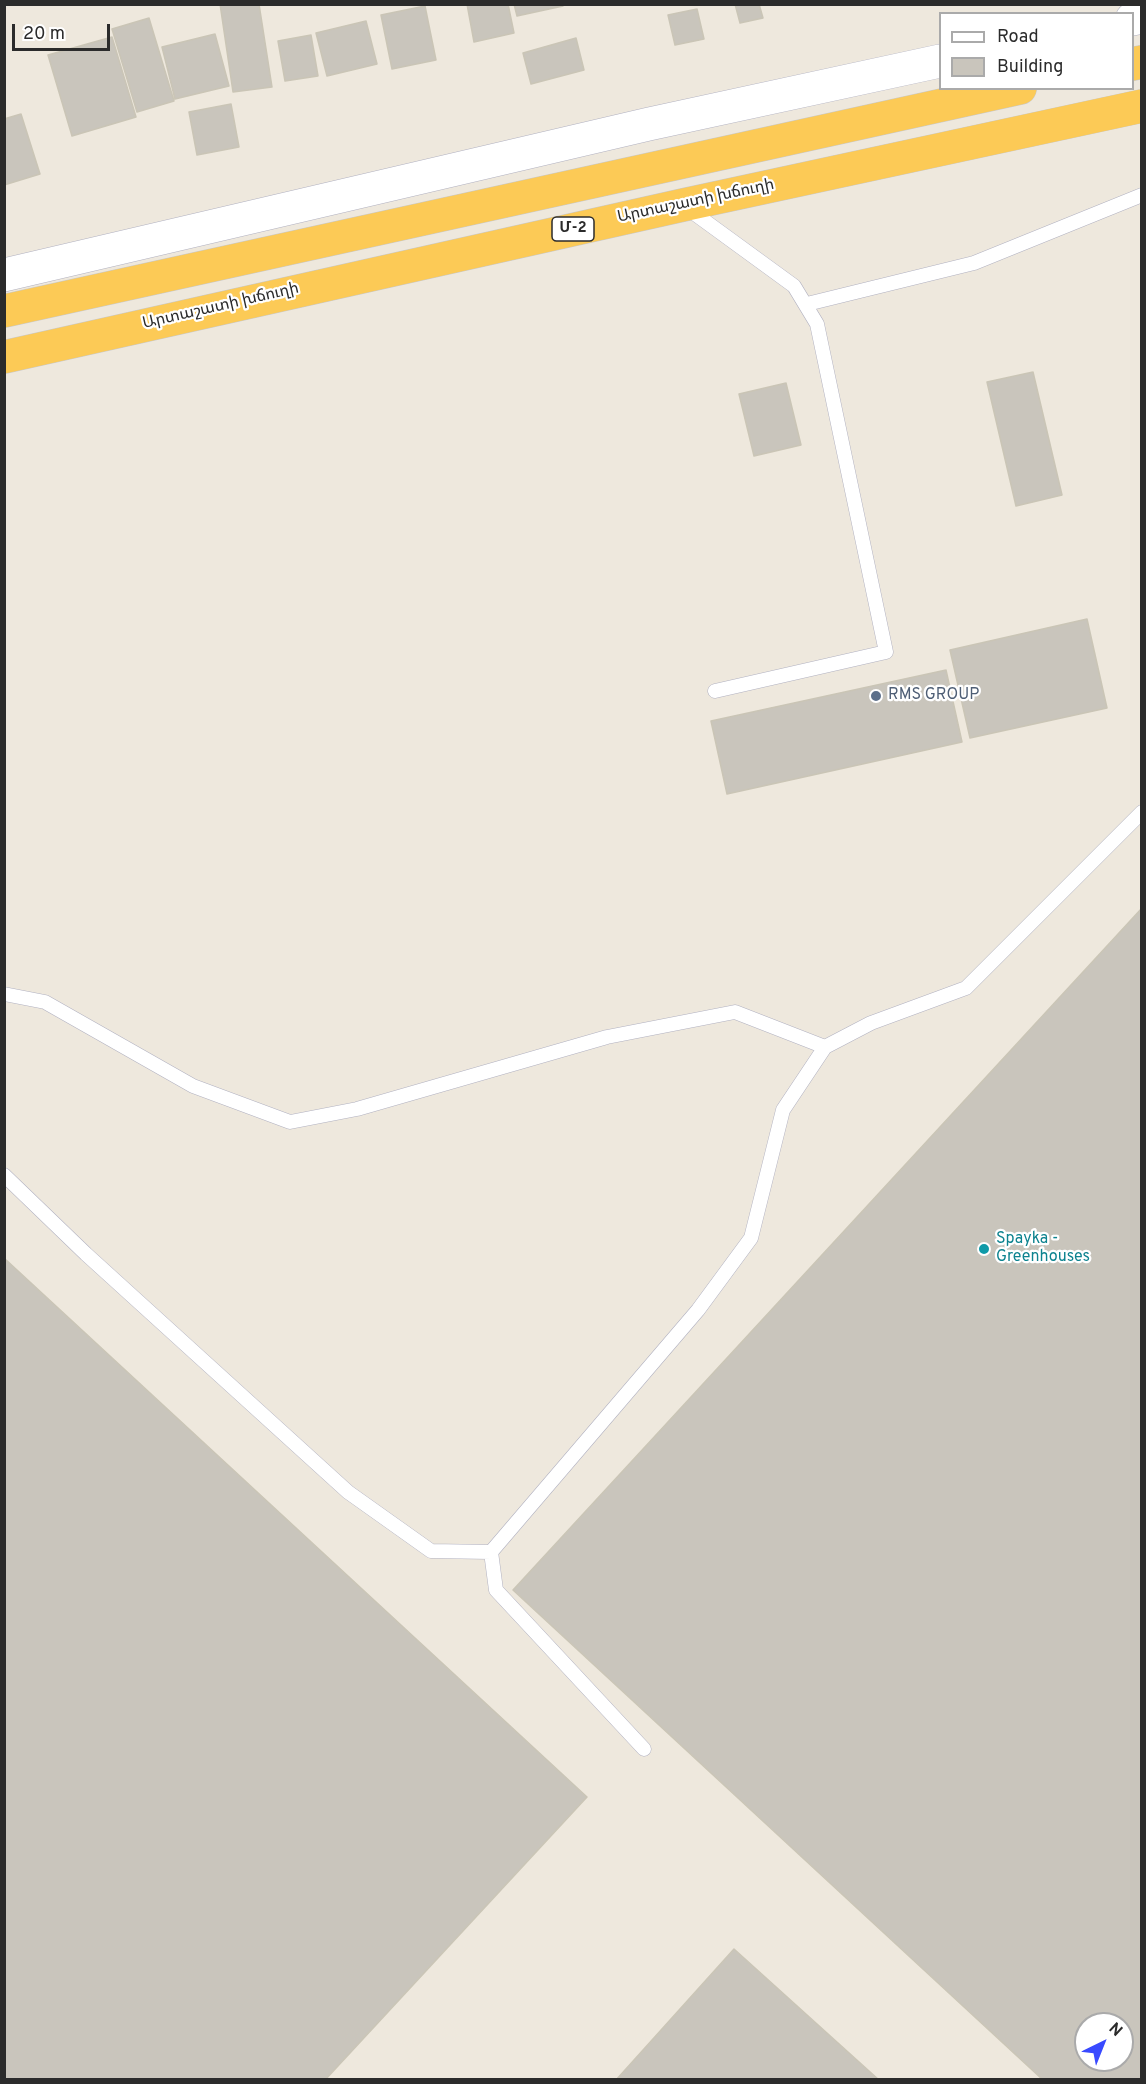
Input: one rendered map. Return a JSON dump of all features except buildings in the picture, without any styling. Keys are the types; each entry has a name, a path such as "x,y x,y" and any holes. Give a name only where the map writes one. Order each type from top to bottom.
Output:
{"highway":[{"path":"4,311 1011,90"},
{"name":"Արտաշատի խճուղի","path":"4,357 683,205 1142,106"}],"street":[{"path":"4,275 649,124 939,61"}],"lane":[{"path":"807,304 974,263 1142,195"},
{"path":"683,205 794,286 807,304 817,324 886,652 716,692"},
{"path":"644,1749 496,1590 491,1552 698,1310 751,1238 783,1110 825,1047 871,1023 966,988 1142,812"},
{"path":"4,994 45,1002 193,1086 290,1122 357,1109 607,1037 735,1011 825,1047"},
{"path":"4,1175 86,1254 348,1492 431,1551 491,1552"}],"place":[{"name":"RMS GROUP","path":"876,696"},
{"name":"Spayka - Greenhouses","path":"984,1249"}]}
